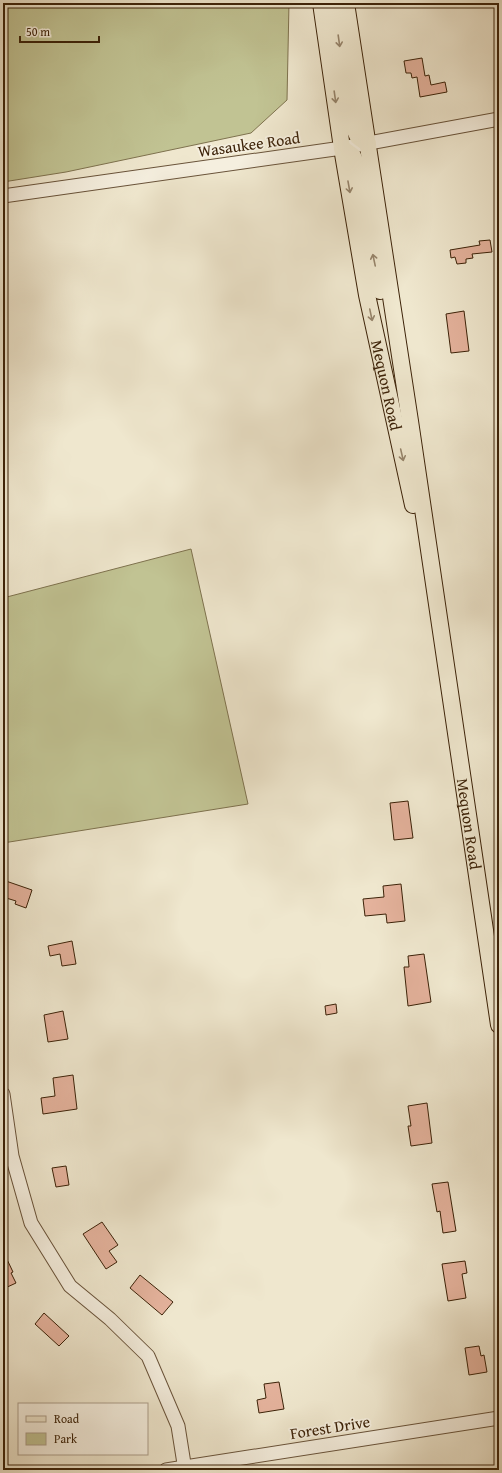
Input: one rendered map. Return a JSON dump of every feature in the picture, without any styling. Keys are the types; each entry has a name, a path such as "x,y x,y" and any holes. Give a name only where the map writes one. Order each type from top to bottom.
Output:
{"main road":[{"name":"Mequon Road","path":"321,3 342,148 373,325 439,622"},
{"path":"332,3 351,122 358,137 368,144"},
{"name":"Mequon Road","path":"346,3 410,421 499,1025"},
{"path":"342,148 353,156 358,168 384,310 410,421"}],"street":[{"name":"Wasaukee Road","path":"3,196 368,144 499,119"},
{"path":"3,1094 7,1156 31,1223 70,1286 110,1319 148,1356 178,1426 185,1468"},
{"name":"Forest Drive","path":"166,1470 499,1418"}],"green space":[{"path":"3,3 289,3 287,100 251,133 66,172 3,182"},
{"path":"191,549 248,804 3,843 3,598"}],"building":[{"path":"422,58 425,76 429,75 431,85 445,82 447,92 420,97 417,77 412,78 411,73 406,73 404,61"},
{"path":"490,240 492,252 472,254 473,258 466,259 466,263 457,264 455,257 451,258 450,250 480,245 479,241"},
{"path":"464,311 469,351 451,353 446,314"},
{"path":"408,801 413,838 394,840 390,803"},
{"path":"3,880 32,890 26,908 15,904 16,901 3,897"},
{"path":"401,884 405,921 387,923 386,914 365,916 363,899 384,897 383,886"},
{"path":"72,941 76,964 62,966 60,954 50,956 48,946"},
{"path":"424,954 431,1002 408,1006 404,967 409,967 408,956"},
{"path":"336,1004 337,1013 326,1015 325,1006"},
{"path":"63,1011 68,1039 48,1042 44,1015"},
{"path":"73,1075 77,1109 43,1114 41,1098 55,1096 53,1078"},
{"path":"427,1103 432,1143 411,1146 408,1126 411,1126 408,1106"},
{"path":"66,1166 69,1185 56,1187 52,1168"},
{"path":"448,1182 456,1231 443,1233 440,1211 437,1212 432,1184"},
{"path":"102,1222 118,1245 109,1251 117,1262 106,1269 83,1234"},
{"path":"3,1251 13,1272 11,1273 16,1283 3,1289"},
{"path":"465,1261 467,1273 462,1274 466,1298 448,1301 442,1264"},
{"path":"140,1275 173,1302 162,1315 130,1288"},
{"path":"44,1313 69,1336 59,1346 35,1324"},
{"path":"479,1346 481,1356 484,1355 487,1372 469,1375 465,1348"},
{"path":"279,1382 284,1409 259,1413 257,1400 266,1398 264,1384"}]}
